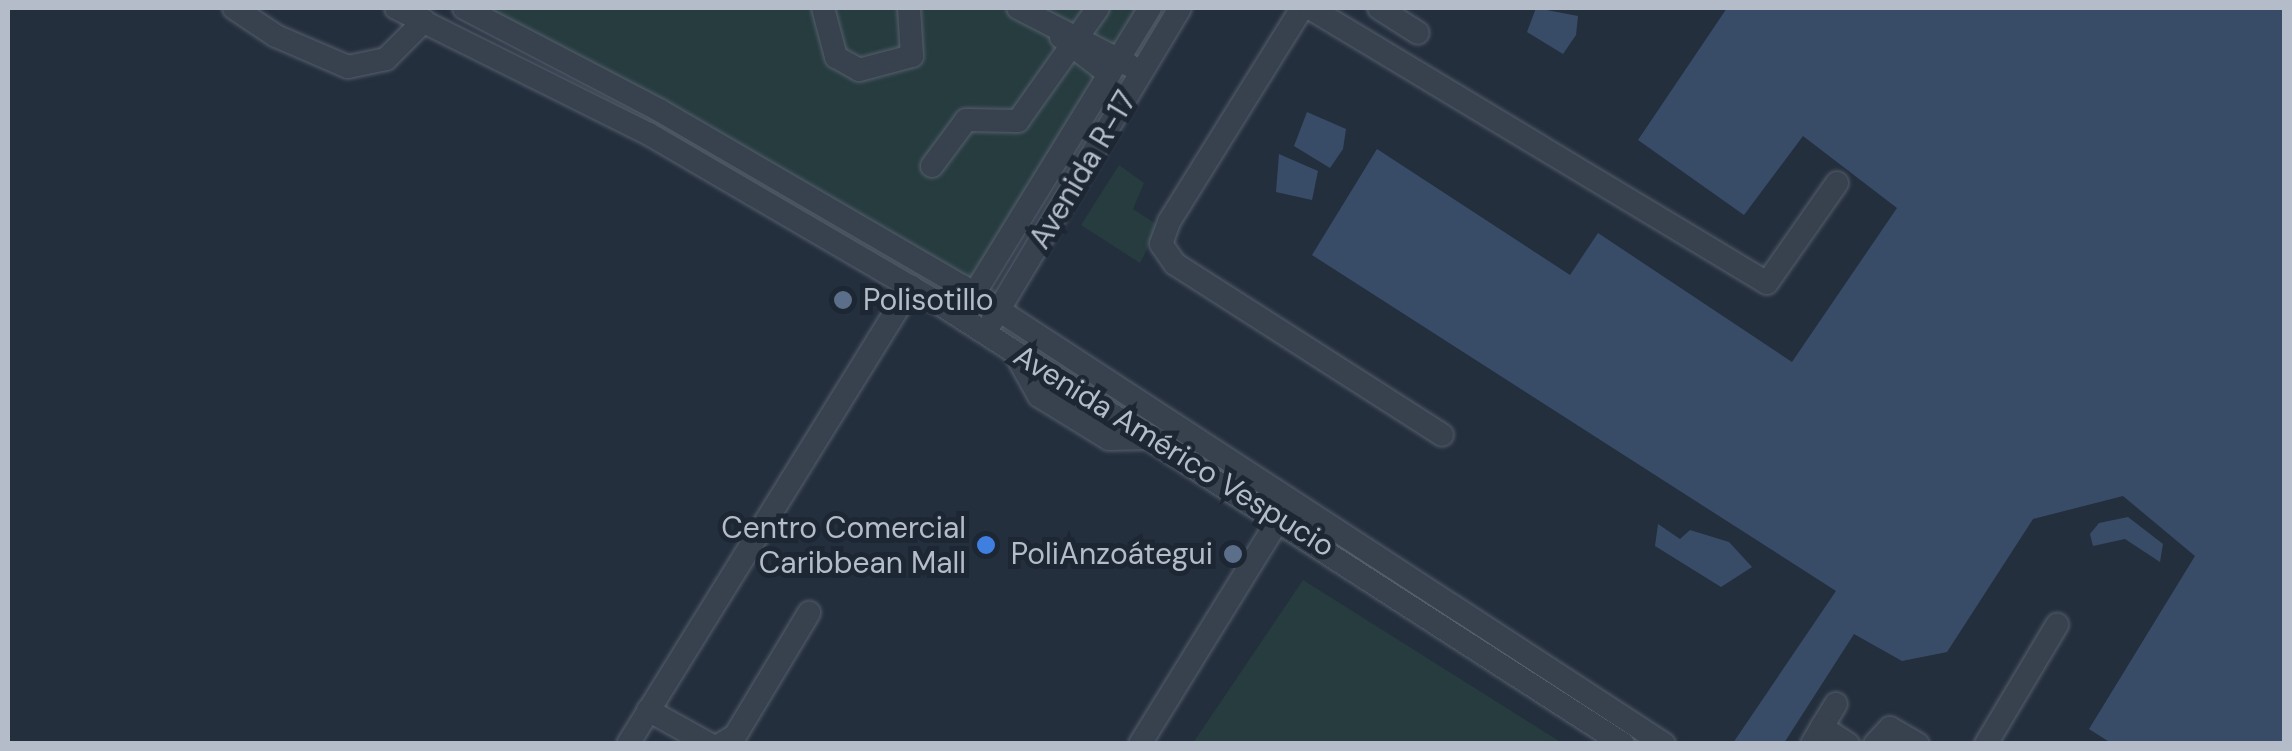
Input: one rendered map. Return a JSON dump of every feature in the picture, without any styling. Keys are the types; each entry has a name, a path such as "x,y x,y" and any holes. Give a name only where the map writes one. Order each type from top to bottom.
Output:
{"street":[{"path":"234,8 276,36 348,68 386,59 424,21"},
{"name":"Avenida Américo Vespucio","path":"396,8 649,134 911,287 1280,518 1624,744"},
{"name":"Avenida Américo Vespucio","path":"464,8 659,110 974,294 1293,496 1664,744"},
{"path":"823,8 836,57 859,70 912,56 909,8"},
{"path":"1018,8 1114,66 1141,73"},
{"path":"932,166 966,120 1018,120 1098,8"},
{"name":"Avenida R-17","path":"960,317 1150,8"},
{"name":"Avenida R-17","path":"985,332 1180,8"},
{"path":"1302,8 1168,222 1162,244 1175,264 1442,434"},
{"path":"1310,8 1767,283 1837,183"},
{"path":"1378,8 1418,33"},
{"path":"628,744 911,287"},
{"path":"1140,744 1293,496"},
{"path":"722,744 735,736 809,613"},
{"path":"1986,744 2057,625"},
{"path":"1836,704 1816,735 1848,744"},
{"path":"648,710 709,744"},
{"path":"1875,744 1890,728 1918,744"}],"green space":[{"path":"464,8 1147,8 974,294"},
{"path":"1119,165 1144,183 1133,209 1159,226 1140,263 1081,225"},
{"path":"1303,580 1562,743 1193,743"}],"water":[{"path":"1536,8 1578,16 1576,35 1563,54 1527,32"},
{"path":"1727,8 2284,8 2284,743 2111,743 2089,729 2195,556 2123,496 2033,519 1947,652 1902,661 1854,634 1784,743 1733,743 1836,591 1312,255 1377,149 1570,275 1598,233 1792,362 1897,208 1803,136 1744,215 1638,140"},
{"path":"1307,112 1346,129 1343,149 1330,168 1294,146"},
{"path":"1279,154 1318,171 1312,200 1276,192"},
{"path":"2128,517 2163,544 2160,562 2125,539 2093,546 2090,534 2099,523"},
{"path":"1658,524 1680,539 1690,530 1729,542 1752,567 1721,587 1655,546"}],"place":[{"name":"Polisotillo","path":"843,300"},
{"name":"Centro Comercial Caribbean Mall","path":"986,545"},
{"name":"PoliAnzoátegui","path":"1233,554"}]}
